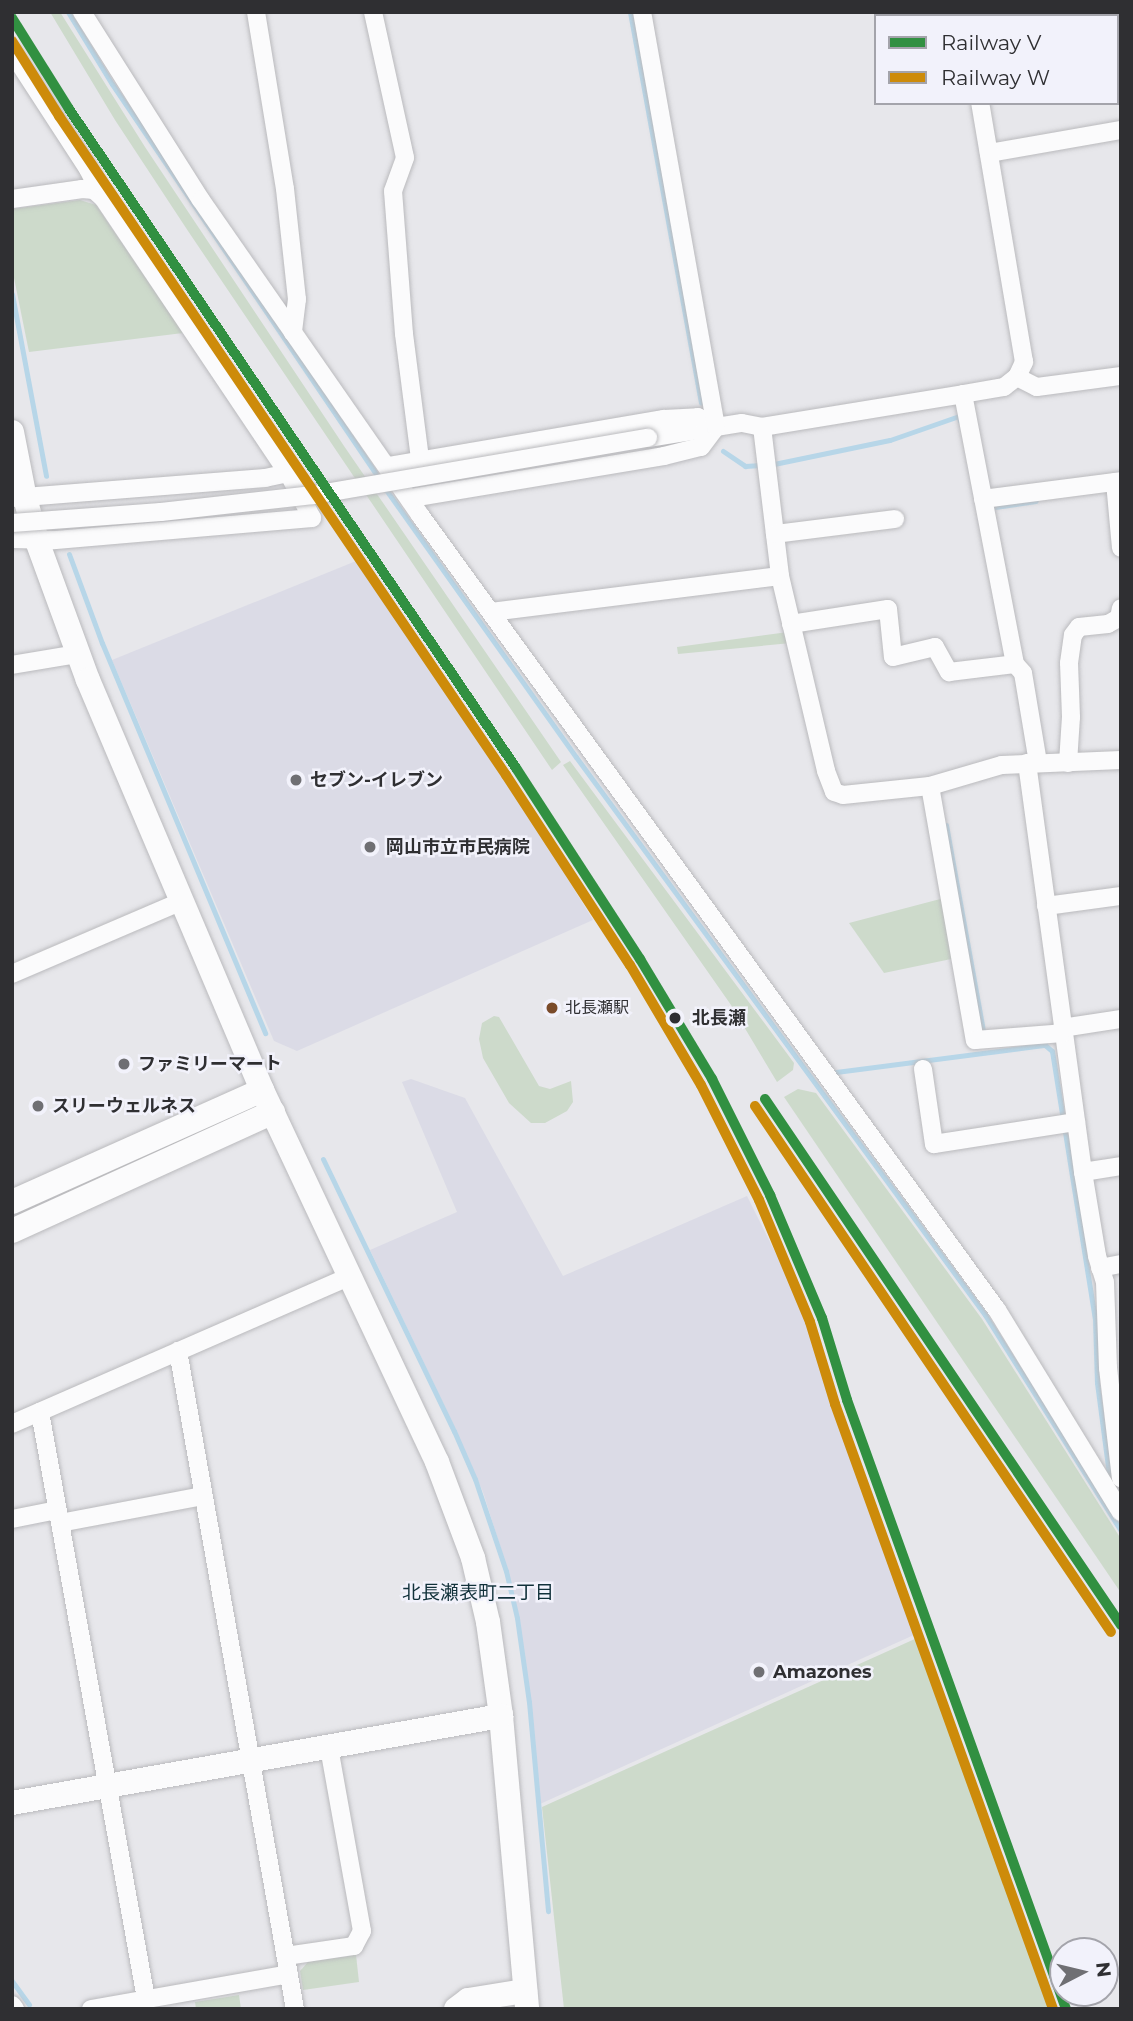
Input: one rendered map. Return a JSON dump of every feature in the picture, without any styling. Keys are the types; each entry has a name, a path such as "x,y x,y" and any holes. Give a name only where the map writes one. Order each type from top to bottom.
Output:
{"street":[{"path":"82,12 201,200 293,333 491,612 997,1310 1119,1500"},
{"path":"256,12 285,189 298,299 293,333"},
{"path":"373,12 405,158 393,191 404,334 421,459"},
{"path":"411,498 664,456 702,447 716,427 642,12"},
{"path":"12,51 88,169 94,190 103,198 288,473 313,518 37,541 12,540"},
{"path":"12,523 161,512 313,495 716,427 742,423 762,427 1004,387 1017,377 1024,362 980,105"},
{"path":"989,153 1121,130"},
{"path":"12,200 82,189 94,190"},
{"path":"1017,377 1037,387 1121,376"},
{"path":"963,394 1015,664 1023,673 1046,906 1063,1031 1068,1124 1083,1172 1100,1268 1105,1282 1121,1478"},
{"path":"388,466 664,419 698,417 716,427"},
{"path":"762,427 779,576 826,771 834,792 843,795 930,786 975,771 1032,763 1121,760"},
{"path":"12,432 18,498 37,541 78,654 268,1101 453,1499 473,1558 488,1622 501,1716 526,2000 468,2000 456,2009"},
{"path":"18,498 264,478 288,473"},
{"path":"983,499 1118,481 1121,548"},
{"path":"775,534 895,519"},
{"path":"491,612 779,576"},
{"path":"1068,763 1071,717 1069,663 1073,635 1079,627 1108,624 1119,618 1121,608"},
{"path":"791,624 888,609 893,657 935,647 949,672 1015,664"},
{"path":"12,665 78,654"},
{"path":"930,786 975,1040 1063,1031 1121,1019"},
{"path":"1046,906 1121,896"},
{"path":"12,974 182,901"},
{"path":"923,1069 934,1144 1068,1124"},
{"path":"12,1202 268,1101"},
{"path":"12,1231 268,1101"},
{"path":"1083,1172 1121,1166"},
{"path":"1100,1268 1121,1264"},
{"path":"12,1424 351,1276"},
{"path":"178,1351 295,2009"},
{"path":"40,1412 146,1999"},
{"path":"12,1519 58,1517 203,1496"},
{"path":"12,1803 501,1716"},
{"path":"91,2009 146,1999 288,1965 354,1946 362,1931 329,1747"}],"shaded area":[{"name":"岡山市立市民病院","path":"361,559 504,775 593,920 297,1051 274,1041 112,660"},
{"path":"411,1079 465,1098 563,1276 747,1196 811,1324 916,1634 540,1804 520,1622 501,1549 483,1492 455,1428 370,1250 457,1212 402,1082"}],"green space":[{"path":"50,12 60,12 145,147 344,446 561,762 552,770 188,231 115,120"},
{"path":"80,200 96,205 183,333 29,352 12,268 12,209"},
{"path":"788,632 791,643 678,654 677,647"},
{"path":"570,761 794,1063 793,1070 777,1082 731,1005 563,765"},
{"path":"944,898 956,958 884,973 849,923"},
{"path":"494,1016 499,1017 539,1086 550,1089 571,1081 573,1102 567,1111 545,1123 531,1123 509,1103 483,1058 479,1039 482,1023"},
{"path":"798,1089 816,1093 982,1319 1121,1539 1121,1593 784,1097"},
{"path":"917,1638 1049,1993 1049,2007 1055,2009 564,2009 542,1807"},
{"path":"356,1955 359,1982 303,1990 300,1971 308,1962"},
{"path":"239,1995 241,2009 196,2009 195,2002"}],"waterway":[{"path":"68,12 112,84 379,479"},
{"path":"630,12 701,403"},
{"path":"12,294 46,476"},
{"path":"774,464 890,440 959,416 960,421"},
{"path":"723,451 745,466 761,465"},
{"path":"384,487 576,757 985,1315 1121,1531"},
{"path":"995,507 1036,501"},
{"path":"69,554 102,643 265,1033"},
{"path":"946,825 984,1036"},
{"path":"836,1072 1045,1045 1052,1051 1095,1319 1097,1383 1109,1474"},
{"path":"323,1159 454,1431 475,1479 506,1571 517,1618 529,1702 548,1911"},
{"path":"12,1981 29,2004"}],"rail line":[{"name":"V","path":"12,18 69,109 516,768 640,959 712,1079 770,1195 822,1318 847,1400 1066,2009"},
{"name":"W","path":"12,41 59,116 506,775 630,965 701,1085 759,1200 810,1322 835,1404 1053,2009"},
{"name":"V","path":"765,1099 1121,1625"},
{"name":"W","path":"755,1106 1111,1632"}],"place":[{"name":"セブン-イレブン","path":"296,780"},
{"name":"岡山市立市民病院","path":"370,847"},
{"name":"北長瀬駅","path":"552,1008"},
{"name":"北長瀬","path":"675,1018"},
{"name":"ファミリーマート","path":"124,1064"},
{"name":"スリーウェルネス","path":"38,1106"},
{"name":"Amazones","path":"759,1672"}],"district":[{"name":"北長瀬表町二丁目","path":"478,1593"}]}
